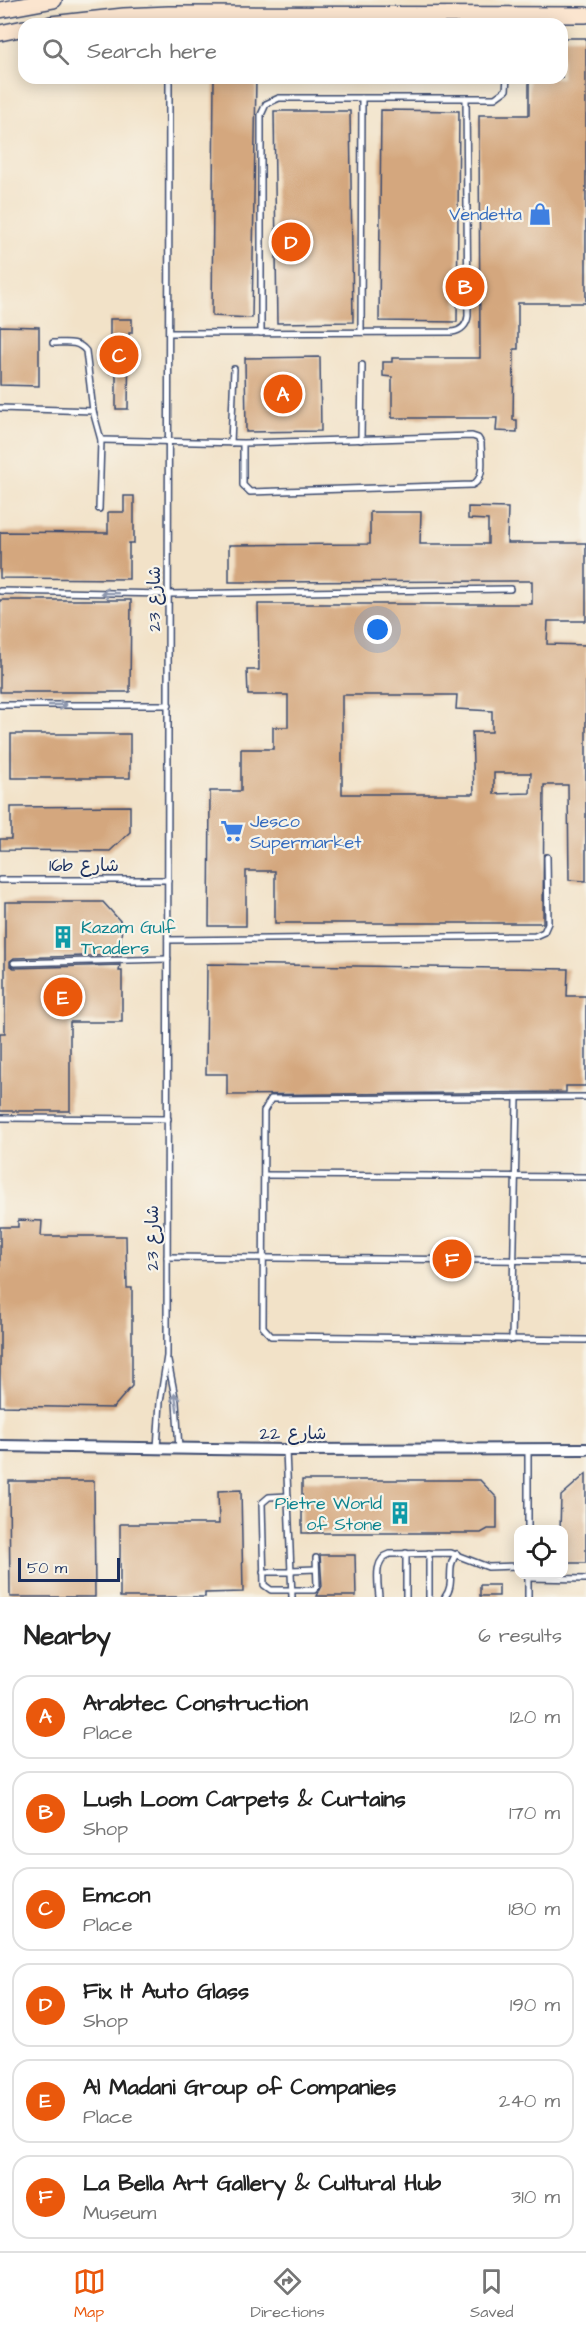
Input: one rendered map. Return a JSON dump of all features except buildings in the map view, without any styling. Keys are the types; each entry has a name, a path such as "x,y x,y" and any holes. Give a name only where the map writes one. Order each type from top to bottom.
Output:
{"main road":[{"path":"0,10 54,0"},
{"path":"537,18 586,15"},
{"path":"106,18 124,16 209,18"},
{"path":"0,33 18,29"}],"street":[{"name":"شارع 22","path":"0,1446 286,1450 586,1449"}],"lane":[{"path":"124,16 128,18"},
{"name":"شارع 23","path":"157,1448 160,1402 167,1356 169,84"},
{"path":"261,333 263,109 270,101 279,98 499,96 506,90 506,84"},
{"path":"361,333 362,98"},
{"path":"170,333 361,333 460,330 466,324 468,304 465,98"},
{"path":"53,343 75,343 86,351 93,411 101,440 99,509"},
{"path":"361,440 362,365"},
{"path":"231,443 234,369"},
{"path":"0,408 93,411"},
{"path":"101,440 243,443 475,436 480,443 481,477 472,485 250,492 243,485 243,443"},
{"path":"0,591 169,594 510,589"},
{"path":"0,705 169,705"},
{"path":"168,940 535,936 544,932 548,923 547,856"},
{"name":"16b شارع","path":"0,880 168,880"},
{"path":"14,963 168,959"},
{"path":"586,1097 271,1099 264,1111 263,1258 263,1327 271,1336 586,1340"},
{"path":"512,1340 517,1098"},
{"path":"0,1118 168,1119"},
{"path":"264,1175 586,1177"},
{"path":"167,1257 586,1261"},
{"name":"شارع 23","path":"167,1356 176,1402 179,1449"},
{"path":"528,1449 528,1525"},
{"path":"286,1450 292,1594"},
{"path":"288,1496 269,1497 262,1503 263,1583 268,1589 292,1594 312,1591 315,1589 316,1558"},
{"path":"406,1553 406,1597"},
{"path":"429,1553 429,1597"},
{"path":"379,1597 378,1566 381,1559 390,1554 457,1554 488,1567 514,1566"},
{"path":"445,1597 451,1585 452,1560 457,1554"},
{"path":"263,1572 316,1569"},
{"path":"568,1578 586,1579"},
{"path":"528,1579 528,1597"}],"place":[{"name":"Vendetta","path":"540,214"},
{"name":"Fix It Auto Glass","path":"291,242"},
{"name":"Lush Loom Carpets & Curtains","path":"465,287"},
{"name":"Emcon","path":"119,355"},
{"name":"Arabtec Construction","path":"283,394"},
{"name":"Jesco Supermarket","path":"232,831"},
{"name":"Kazam Gulf Traders","path":"63,937"},
{"name":"Al Madani Group of Companies","path":"63,997"},
{"name":"La Bella Art Gallery & Cultural Hub","path":"452,1259"},
{"name":"Pietre World of Stone","path":"400,1513"}]}
